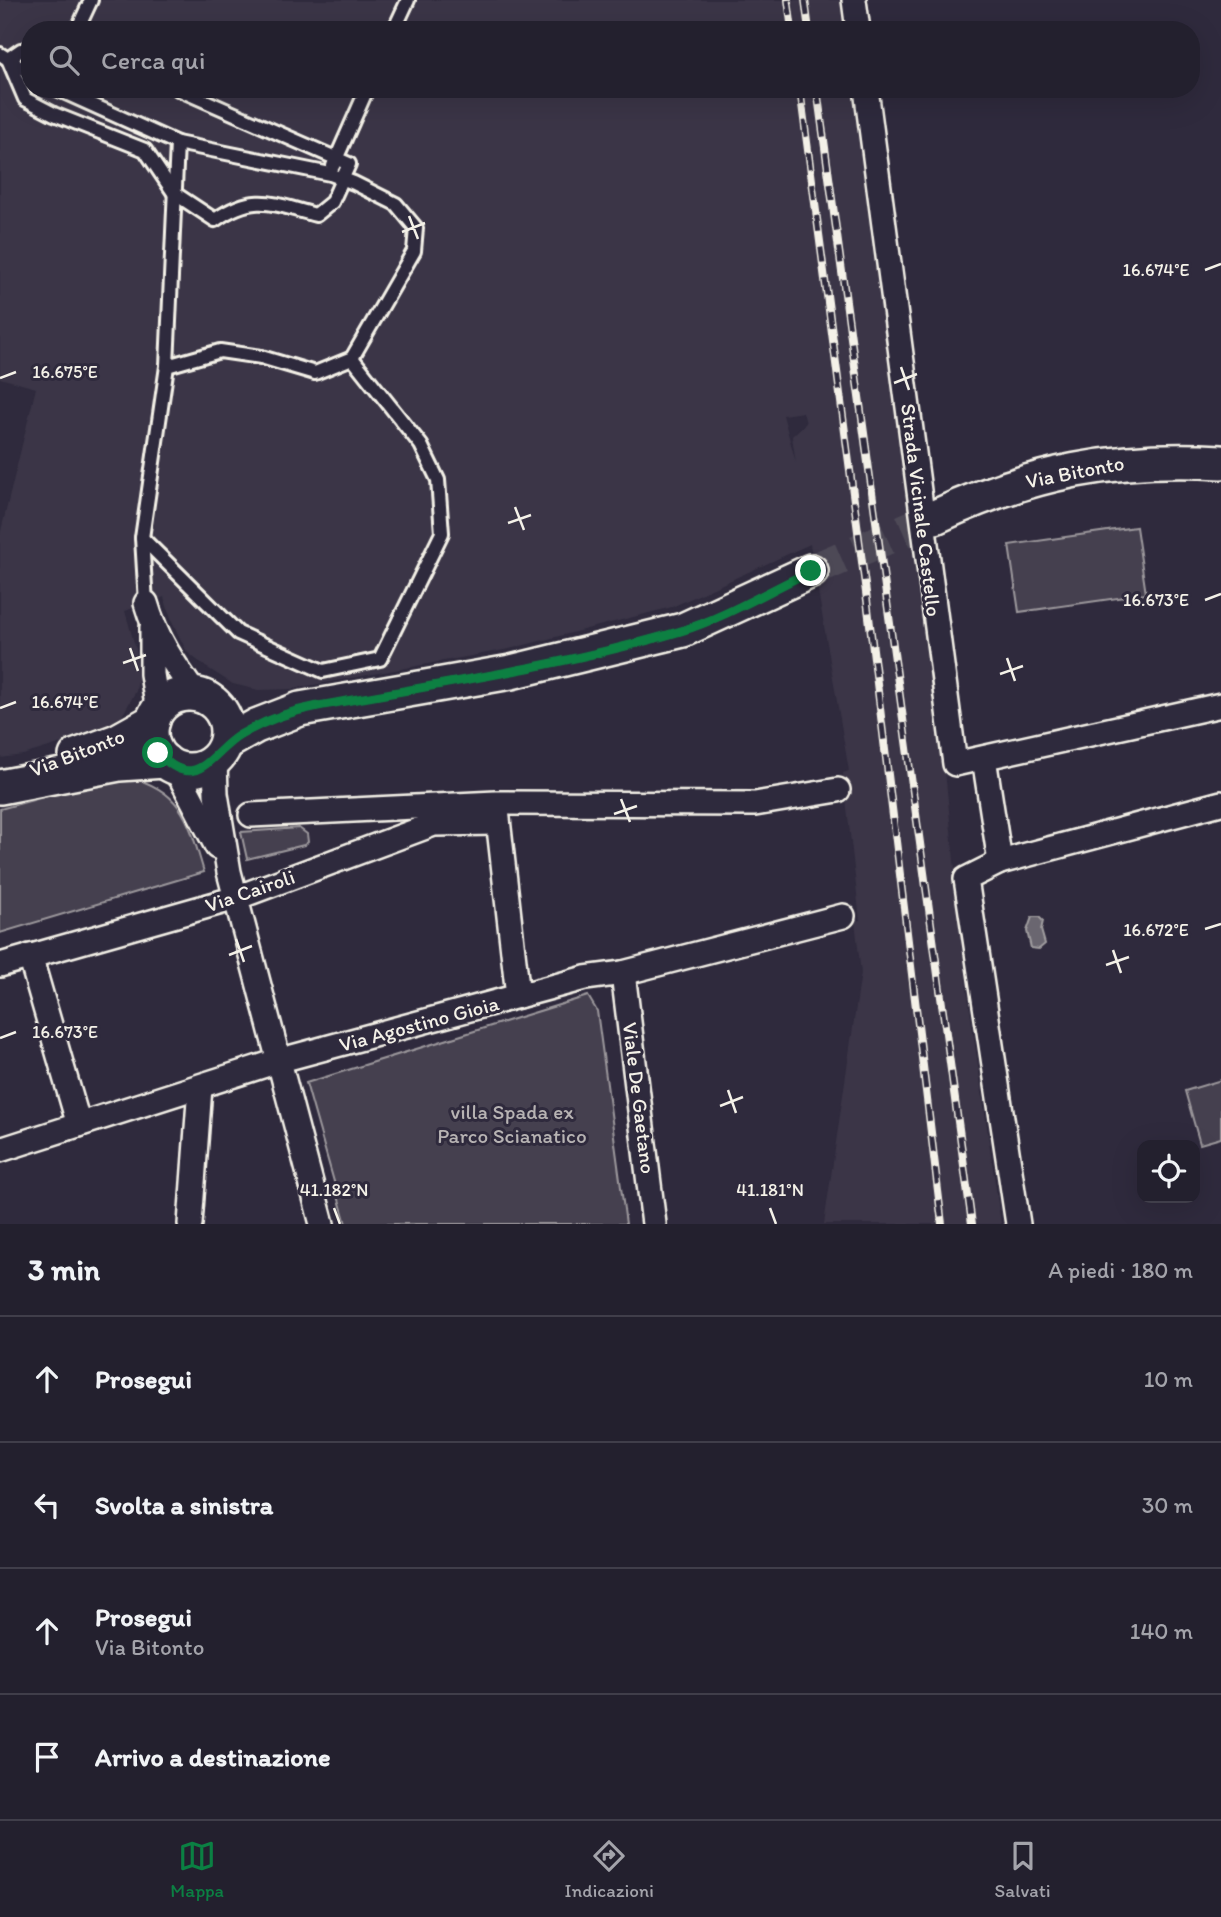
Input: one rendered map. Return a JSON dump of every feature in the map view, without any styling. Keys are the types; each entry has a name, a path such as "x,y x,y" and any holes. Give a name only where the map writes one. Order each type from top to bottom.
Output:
{"main road":[{"name":"Via Bitonto","path":"935,517 992,492 1076,468 1172,459 1221,463"},
{"path":"300,709 175,697 156,716 153,743 170,764 196,769 256,726 300,709 512,672 683,630 811,571"},
{"path":"206,700 226,722 220,752"},
{"name":"Via Bitonto","path":"0,785 117,741 156,716"},
{"name":"Via Bitonto","path":"0,785 119,764 170,764"}],"street":[{"path":"854,0 857,21"},
{"name":"Strada Vicinale Castello","path":"867,98 955,764 984,758"},
{"path":"149,614 173,662 206,700"},
{"path":"149,614 156,716"},
{"path":"1000,862 984,758 1221,705"},
{"path":"220,752 216,794 229,872 281,1060 322,1224"},
{"path":"170,764 229,872"},
{"path":"251,815 497,813 755,804 838,790"},
{"path":"1018,1224 966,879 1000,862 1221,803"},
{"path":"497,813 518,996"},
{"name":"Via Cairoli","path":"0,965 236,898 434,824 497,813"},
{"name":"Via Agostino Gioia","path":"0,1150 281,1060 585,978 623,972 843,916"},
{"path":"30,957 79,1125"},
{"name":"Viale De Gaetano","path":"623,972 654,1224"},
{"path":"190,1224 200,1087"}],"lane":[{"path":"81,21 90,0"},
{"path":"398,21 408,0"},
{"path":"4,56 21,50"},
{"path":"4,56 21,68"},
{"path":"4,56 21,91"},
{"path":"25,98 54,114 145,150 174,193 215,220 230,209 260,200 316,215 332,202 336,158 363,98"},
{"path":"77,98 177,143 336,176 396,204 416,228 414,251 352,358 316,373 261,357 220,351 167,366"},
{"path":"199,98 336,158"},
{"path":"149,614 142,538 167,366 177,143"},
{"path":"142,538 238,633 323,671 380,659 442,533 438,480 421,445 352,358"}],"shaded area":[{"path":"0,0 850,0 853,21 21,21 21,98 862,98 930,623 967,989 1001,1224 824,1224 861,973 855,921 860,920 843,773 849,771 810,544 672,607 509,649 291,689 258,690 233,684 206,667 187,652 173,624 164,597 125,611 140,664 136,691 122,716 110,726 94,733 23,755 0,758 0,535 36,388 0,378","holes":["803,412 806,423 792,436 796,463 783,415"]},
{"path":"1032,917 1039,917 1043,921 1041,930 1045,944 1039,949 1031,948 1027,931"}],"green space":[{"path":"1136,527 1146,594 1019,612 1009,545"},
{"path":"129,777 162,791 182,811 194,838 204,872 0,933 0,809 113,778"},
{"path":"299,828 307,834 308,842 304,845 247,859 241,832"},
{"name":"villa Spada ex Parco Scianatico","path":"588,996 597,1011 626,1224 346,1224 306,1083"},
{"path":"1221,1080 1221,1138 1200,1144 1185,1091"}],"tunnel":[{"path":"811,571 935,517"}],"railway":[{"path":"788,0 791,21"},
{"path":"805,0 808,21"},
{"path":"801,98 867,600 942,1224"},
{"path":"818,98 972,1224"}],"route":[{"path":"158,753 175,767 196,769 215,760 226,743 256,726 300,709 512,672 683,630 811,571"}]}
